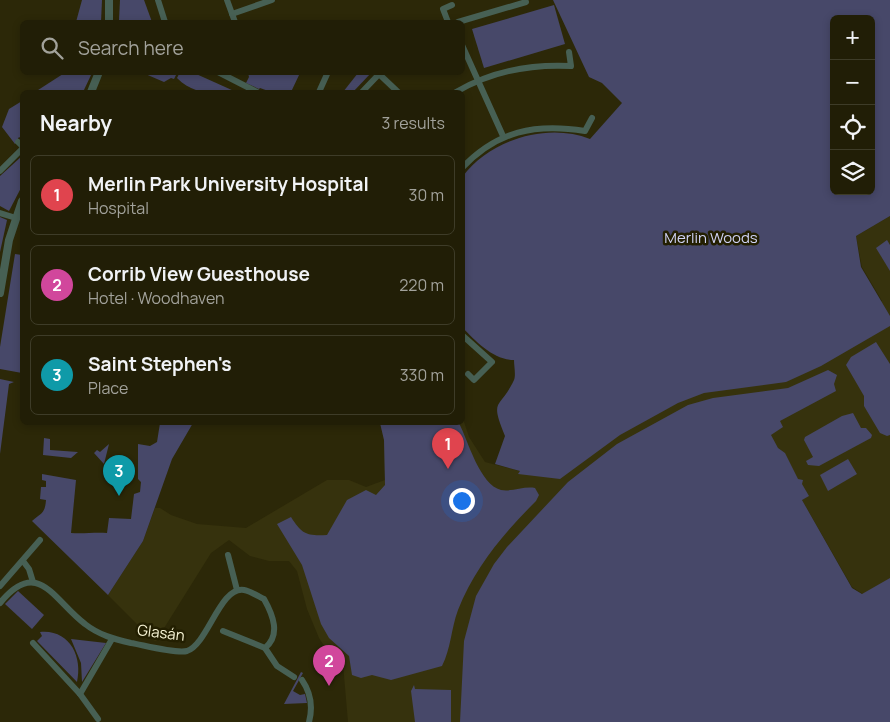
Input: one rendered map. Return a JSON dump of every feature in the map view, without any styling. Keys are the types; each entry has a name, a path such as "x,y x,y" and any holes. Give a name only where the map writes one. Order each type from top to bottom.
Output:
{"street":[{"path":"109,0 109,20"},
{"path":"158,0 164,20"},
{"path":"227,0 234,20"},
{"path":"247,0 250,8"},
{"path":"232,14 272,0"},
{"path":"498,0 501,8"},
{"path":"464,20 526,2"},
{"path":"447,20 442,9 452,6"},
{"path":"465,52 503,136"},
{"path":"460,90 478,80 520,69 571,66 569,52"},
{"path":"92,90 98,75"},
{"path":"224,75 253,90"},
{"path":"320,90 327,75"},
{"path":"364,90 378,75"},
{"path":"382,75 396,90"},
{"path":"465,165 503,136 544,128 585,131 592,118"},
{"path":"0,171 20,147"},
{"path":"0,293 1,273 20,207"},
{"path":"0,213 16,218"},
{"path":"465,338 492,362 474,380 468,374"},
{"path":"0,586 40,540"},
{"path":"228,555 237,590 245,590 264,599 269,608 275,625 275,636 265,648"},
{"path":"0,603 11,589 19,584 32,582 29,569 23,561"},
{"name":"Glasán","path":"32,582 41,584 83,623 112,639 184,652 194,648 220,607 231,593 237,590"},
{"path":"222,630 265,648 277,666 294,677"},
{"path":"80,694 112,639"},
{"path":"34,643 80,694 98,719"},
{"path":"302,680 310,698 311,711 308,722"}],"shaded area":[{"path":"890,216 890,605 869,598 852,587 802,500 786,492 752,422 668,423 668,427 499,674 496,680 500,696 513,722 348,722 343,664 336,664 319,638 307,609 297,571 289,561 269,561 250,556 229,540 211,553 156,641 108,595 143,541 155,508 160,508 171,515 197,524 246,528 327,480 349,480 366,487 385,480 384,440 380,425 465,425 469,437 485,462 519,471 541,471 882,301 862,267 856,236"}],"green space":[{"path":"82,0 102,0 101,20 77,20"},
{"path":"120,0 144,0 151,20 119,20"},
{"name":"Merlin Woods","path":"553,0 890,0 890,216 856,236 861,267 890,316 890,326 821,366 786,382 704,393 678,403 620,435 560,479 518,474 520,471 495,464 505,436 497,409 514,380 514,360 492,354 465,330 465,174 474,163 488,153 520,138 556,133 573,134 590,139 622,103 602,83 589,77"},
{"path":"554,5 565,44 484,68 472,29"},
{"path":"61,75 91,75 84,90 38,90"},
{"path":"148,75 176,75 174,79 171,78 164,82"},
{"path":"178,75 198,75 232,90 197,90 183,84 177,78"},
{"path":"248,75 299,75 292,90 259,89 246,83"},
{"path":"356,75 369,75 355,90 345,90"},
{"path":"20,102 20,138 15,144 2,127 9,109"},
{"path":"20,158 20,190 9,211 0,206 0,176"},
{"path":"0,217 7,220 0,252"},
{"path":"887,240 890,245 890,271 876,248"},
{"path":"15,254 20,255 20,373 0,369 0,347"},
{"path":"876,342 890,364 890,435 887,436 880,433 864,406 864,396 846,365 851,357"},
{"path":"828,370 837,375 834,384 836,391 780,421 783,427 771,435 778,448 785,453 798,479 803,480 802,484 809,496 802,500 852,588 862,594 890,578 890,722 460,722 464,641 476,596 494,564 507,547 568,482 617,444 688,405 713,398 788,388"},
{"path":"0,379 14,382 9,384 0,454"},
{"path":"853,413 861,428 866,428 872,435 871,438 819,466 808,465 806,461 813,457 804,440 805,437 842,416"},
{"path":"160,425 192,425 172,459 143,541 108,595 32,521 45,508 46,500 40,499 41,487 46,487 46,481 42,480 42,474 76,480 71,533 107,533 109,518 131,519 134,494 140,492 141,482 138,479 138,444 150,446 157,442"},
{"path":"380,425 460,425 471,451 487,480 501,490 535,488 539,495 536,501 491,551 473,579 458,610 442,666 391,680 372,675 361,678 352,675 349,656 329,638 321,624 302,565 277,524 291,517 305,533 327,535 347,500 366,490 376,495 385,485 384,440"},
{"path":"44,438 50,439 50,450 78,452 71,458 43,455"},
{"path":"109,444 104,464 94,453 97,450 100,452"},
{"path":"848,459 857,474 828,491 820,475"},
{"path":"18,591 44,615 32,629 5,604"},
{"path":"40,632 50,632 59,635 72,646 78,663 77,682 37,641 42,636"},
{"path":"71,639 106,643 82,682 81,663"},
{"path":"301,672 303,673 293,691 300,695 305,694 307,703 284,704"},
{"path":"414,685 415,689 451,690 451,722 415,722 411,691"}],"place":[{"name":"Merlin Park University Hospital","path":"448,469"},
{"name":"Saint Stephen's","path":"119,496"},
{"name":"Corrib View Guesthouse","path":"329,686"}]}
